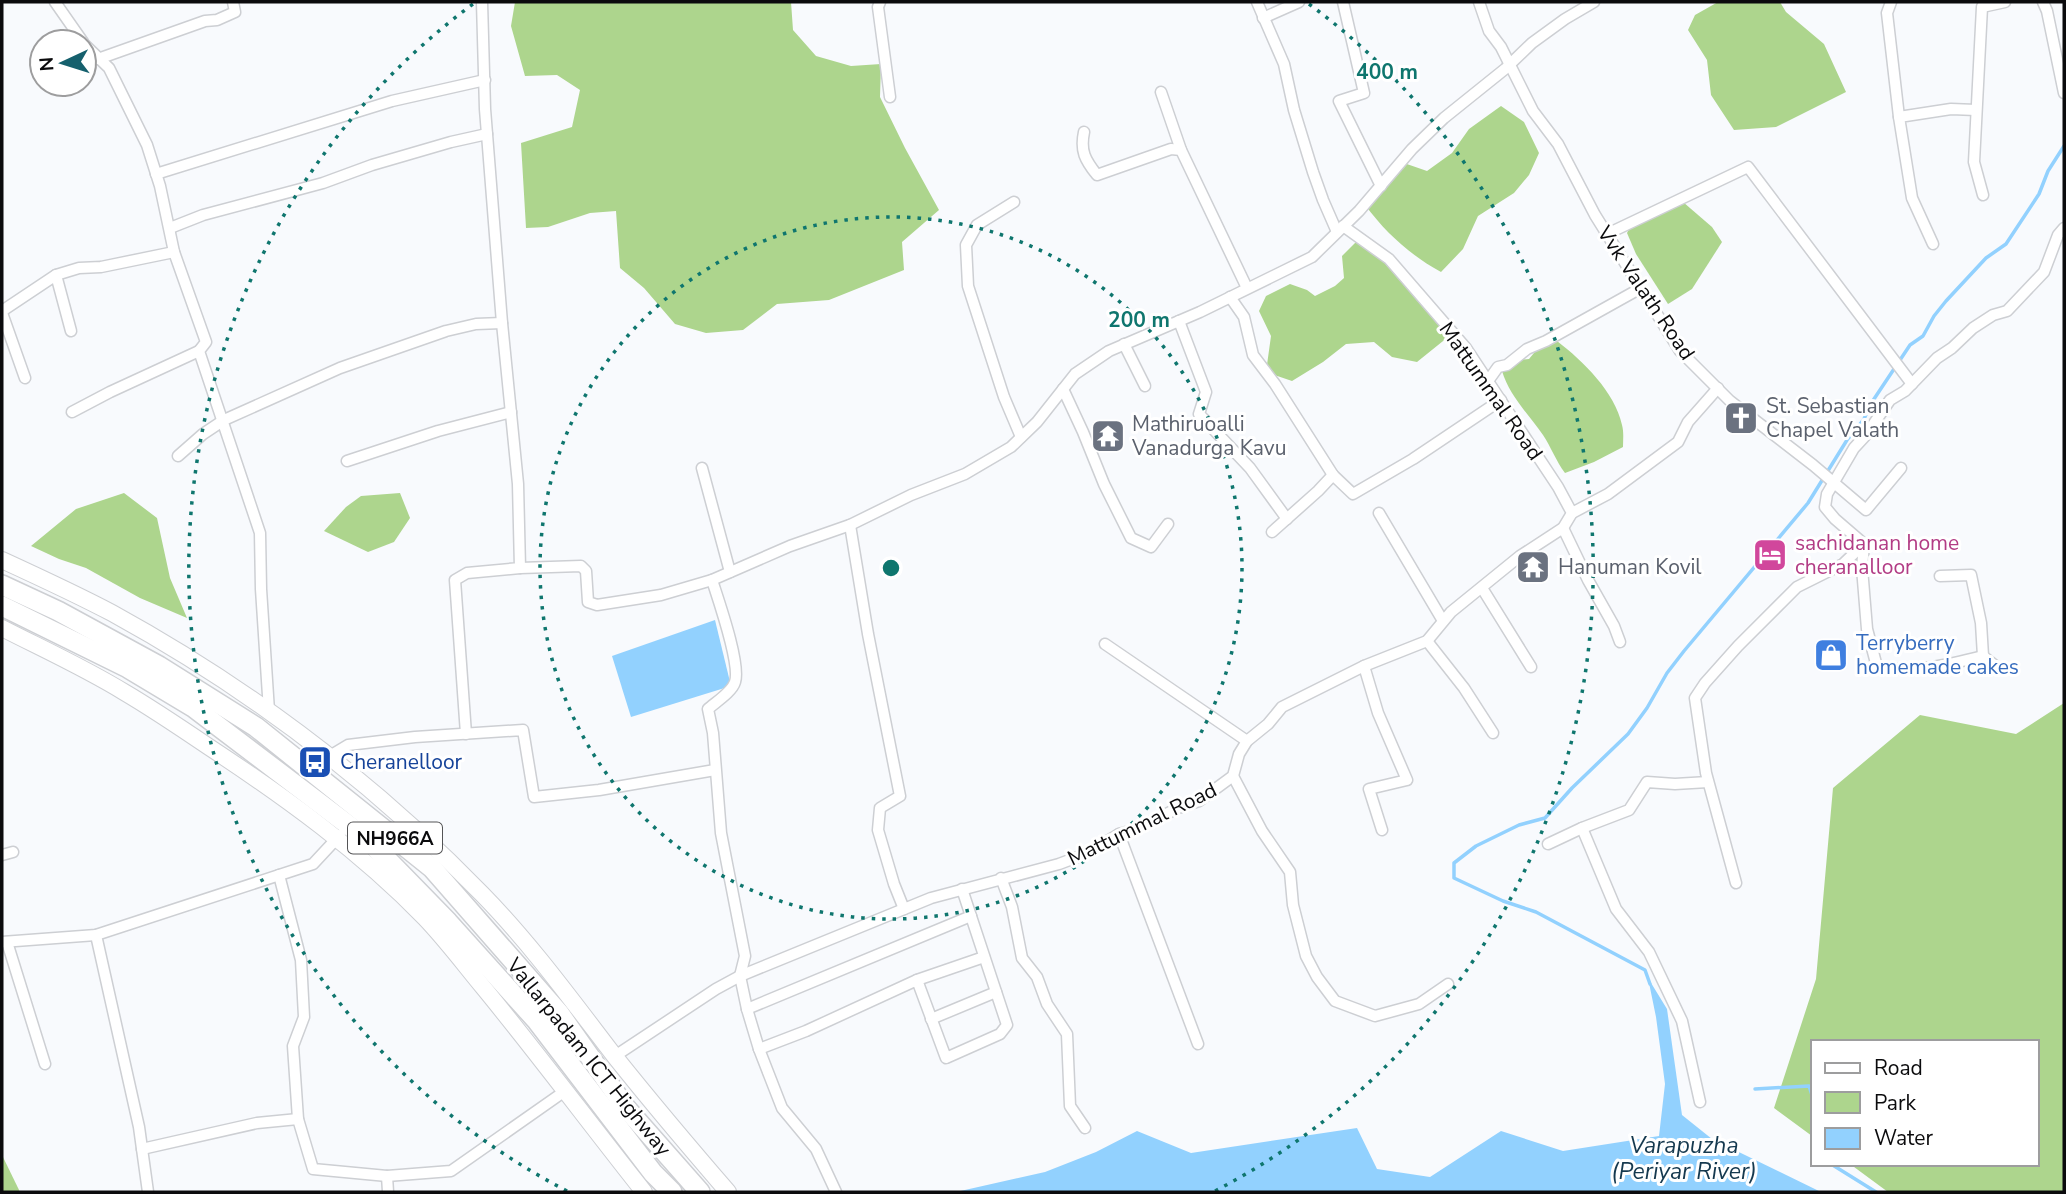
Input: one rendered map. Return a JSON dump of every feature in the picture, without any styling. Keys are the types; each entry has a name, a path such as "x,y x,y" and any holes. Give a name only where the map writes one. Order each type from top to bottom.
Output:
{"highway":[{"name":"Vallarpadam ICT Highway","path":"2,585 58,611 159,666 256,727 347,824 432,868 559,1013 626,1108 700,1192"},
{"name":"Vallarpadam ICT Highway","path":"2,606 128,668 193,707 368,840 537,1021 653,1173 672,1192"}],"street":[{"path":"55,2 73,28"},
{"path":"98,59 205,21 217,20 235,12 233,2"},
{"path":"482,2 487,134 518,484 520,568"},
{"path":"880,2 878,7 890,97"},
{"path":"1257,2 1284,64 1294,110 1323,200 1340,229"},
{"path":"1263,18 1299,2"},
{"path":"1343,2 1364,93 1339,101 1381,186"},
{"name":"Vvk Valath Road","path":"1479,2 1489,30 1501,47 1533,111 1558,144 1606,234 1680,351 1730,401 1822,472 1866,510 1901,468"},
{"path":"466,734 455,580 467,573 581,566 586,571 588,602 597,605 661,594 712,580 790,546 850,525 911,495 965,474 1011,447 1037,422 1075,374 1109,351 1179,321 1312,257 1444,118 1509,66 1532,43 1594,2"},
{"path":"1891,2 1887,13 1912,198 1933,244"},
{"path":"1983,195 1973,162 1982,8 2005,2"},
{"path":"2043,2 2048,11 2064,93"},
{"path":"72,412 200,351 206,342 174,252 148,145 109,68 98,59"},
{"path":"156,174 392,101 485,80"},
{"path":"1161,92 1181,150 1247,288"},
{"path":"1899,117 1951,109 1976,110"},
{"path":"1084,132 1081,145 1084,158 1097,175 1171,149 1181,150"},
{"path":"170,228 203,215 323,183 372,165 451,142 487,134"},
{"path":"1606,234 1748,167 1912,384"},
{"path":"1014,202 976,225 965,246 968,286 1004,397 1021,437"},
{"path":"1864,544 1825,507 1827,494 1854,448 1890,400 1912,384 1937,358 1973,328 1993,315 2007,311 2044,272 2058,235 2064,228"},
{"name":"Mattummal Road","path":"615,1056 740,976 931,898 1059,864 1088,853 1119,834 1137,829 1178,808 1199,801 1233,776 1239,754 1247,741 1268,724 1287,703 1364,666 1427,640 1451,612 1520,556 1563,528 1572,513 1558,487 1466,348 1388,259 1340,229"},
{"path":"25,378 2,312 55,275 79,268 101,267 174,252"},
{"path":"55,275 71,331"},
{"path":"1488,381 1498,367 1507,365 1527,349 1641,288"},
{"path":"1230,297 1244,317 1253,355 1275,384 1333,475 1353,494 1413,459 1501,400"},
{"path":"1179,321 1206,392 1199,414 1250,468 1287,519"},
{"path":"178,456 223,420 340,368 412,341 475,324 502,323"},
{"path":"1124,344 1145,386"},
{"path":"200,351 260,533 269,711"},
{"path":"1063,388 1104,484 1131,538 1151,547 1168,524"},
{"path":"1572,513 1608,494 1678,442 1688,422 1718,388"},
{"path":"347,461 438,431 511,412"},
{"path":"702,468 730,572"},
{"path":"1272,532 1333,475"},
{"path":"1379,513 1443,621"},
{"path":"850,525 900,796 880,808 878,830 904,909"},
{"path":"1563,528 1620,642"},
{"path":"1864,544 1862,568 1867,629 1877,667 1898,671 1929,668 1983,656"},
{"path":"1736,883 1708,782 1695,698 1704,683 1797,587 1843,564 1864,544"},
{"path":"2,560 147,633 269,711 372,793 484,895 728,1192"},
{"path":"1940,576 1971,575 1981,623 1983,656 1998,668"},
{"path":"712,580 726,621 736,675 734,685 708,709 713,733 721,832 745,956 740,976 759,1049 782,1108 816,1149 836,1192"},
{"path":"1482,588 1531,667"},
{"path":"2,628 124,692 240,767 347,824 517,1028 593,1130 644,1192"},
{"path":"1427,640 1464,688 1493,733"},
{"path":"1105,644 1247,741"},
{"path":"1364,666 1378,713 1407,780 1369,789 1382,830"},
{"path":"328,757 348,745 415,737 523,730 534,797 599,790 715,770"},
{"path":"1233,776 1262,831 1290,872 1293,905 1306,956 1317,977 1335,1001 1375,1016 1419,1004 1448,984"},
{"path":"1548,844 1629,810 1647,782 1708,782"},
{"path":"45,1064 4,942 96,935 313,864 372,793"},
{"path":"1582,828 1616,909 1649,952 1682,1021 1700,1102"},
{"path":"1119,834 1198,1044"},
{"path":"279,875 301,960 304,1017 293,1046 298,1119 313,1168 387,1176 452,1171 565,1091"},
{"path":"1001,878 1012,906 1021,958 1037,977 1047,1004 1067,1034 1070,1106 1085,1128"},
{"path":"917,980 946,1058 1000,1034 1007,1025 962,889"},
{"path":"747,1009 971,916"},
{"path":"96,935 142,1149 148,1192"},
{"path":"759,1049 806,1031 917,980 984,957"},
{"path":"931,1019 996,992"},
{"path":"142,1149 257,1123 298,1119"},
{"path":"387,1176 388,1192"}],"green space":[{"path":"515,2 791,2 793,30 816,56 851,66 881,64 880,97 939,210 902,242 904,270 829,300 777,304 743,330 706,333 675,324 644,288 620,268 616,211 590,213 548,227 526,228 521,143 572,127 580,90 557,75 525,76 511,26"},
{"path":"1718,2 1780,2 1786,12 1824,44 1846,92 1776,127 1734,130 1711,95 1707,60 1688,30 1695,15"},
{"path":"1501,106 1524,122 1539,153 1529,175 1514,193 1478,216 1463,249 1441,272 1399,243 1365,205 1401,162 1427,171 1452,153 1469,129"},
{"path":"1683,202 1712,227 1722,242 1692,289 1668,304 1636,254 1627,233 1633,221"},
{"path":"1360,238 1376,250 1453,333 1417,362 1392,357 1374,342 1346,344 1292,381 1266,372 1271,336 1259,311 1266,296 1290,284 1315,296 1335,286 1344,278 1342,256"},
{"path":"1557,341 1597,378 1605,389 1618,413 1623,433 1623,447 1565,473 1543,435 1514,397 1502,371 1517,360 1529,359 1543,342"},
{"path":"124,493 157,518 170,578 187,618 140,598 86,568 31,546 76,509"},
{"path":"400,493 410,518 394,542 368,552 324,531 346,507 361,496"},
{"path":"2064,703 2064,1192 1888,1192 1853,1166 2038,1166 2038,1040 1811,1040 1811,1135 1774,1108 1816,979 1833,788 1920,715 2016,734"},
{"path":"2,1155 20,1192 2,1192"}],"water":[{"path":"715,620 731,686 631,717 612,656"},
{"name":"Varapuzha (Periyar River)","path":"1648,978 1667,1009 1682,1115 1712,1139 1821,1192 956,1192 1045,1172 1096,1152 1137,1131 1191,1153 1357,1128 1377,1169 1430,1177 1501,1131 1563,1151 1659,1136 1665,1084"}],"waterway":[{"path":"1650,984 1645,970 1536,912 1503,901 1454,878 1454,863 1476,846 1519,825 1545,818 1628,734 1684,651 1808,503 1910,345 1923,336 1946,301 1986,258 2006,244 2039,194 2048,171 2064,146"},
{"path":"1755,1089 1809,1086 1811,1092"},
{"path":"1834,1166 1876,1192"}],"place":[{"name":"St. Sebastian Chapel Valath","path":"1741,418"},
{"name":"Mathiruoalli Vanadurga Kavu","path":"1108,436"},
{"name":"sachidanan home cheranalloor","path":"1770,555"},
{"name":"Hanuman Kovil","path":"1533,567"},
{"name":"Terryberry homemade cakes","path":"1831,655"},
{"name":"Cheranelloor","path":"315,762"}]}
